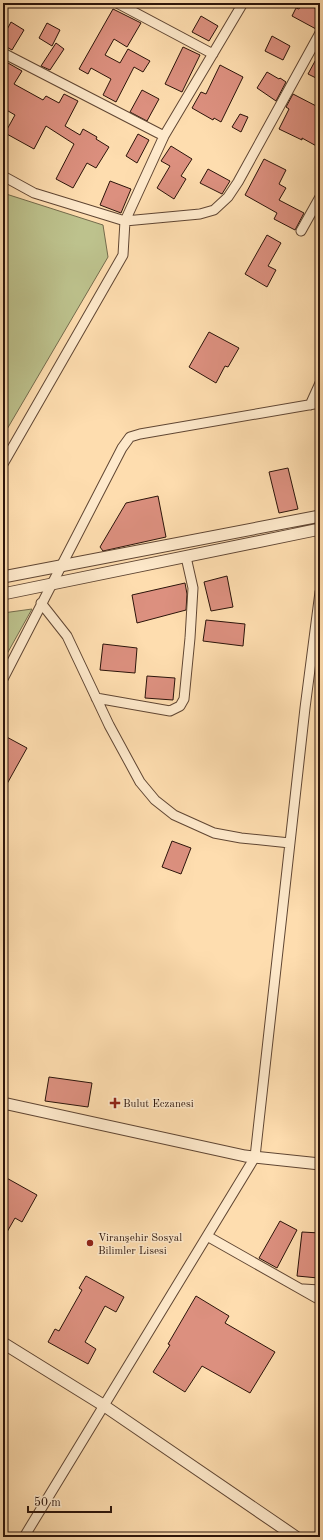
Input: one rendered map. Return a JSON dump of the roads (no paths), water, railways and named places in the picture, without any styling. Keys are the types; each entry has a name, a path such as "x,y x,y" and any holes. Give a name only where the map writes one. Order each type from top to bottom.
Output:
{"street":[{"path":"117,3 213,54"},
{"path":"3,464 123,255 125,221 164,136 243,3"},
{"path":"3,176 34,193 125,221 200,214 214,210 228,197 270,126 320,32"},
{"path":"3,53 164,136"},
{"path":"301,231 320,197"},
{"path":"310,405 320,383"},
{"path":"3,679 50,585 122,448 130,437 320,403"},
{"path":"3,577 320,516"},
{"path":"3,594 320,528"},
{"path":"96,698 170,711 180,706 184,699 193,588 186,557"},
{"path":"24,1537 103,1405 256,1157 290,842 316,652 320,592"},
{"path":"41,603 67,636 96,698 140,782 155,800 174,815 214,833 241,838 290,842"},
{"path":"3,1103 245,1156 320,1164"},
{"path":"207,1236 320,1300"},
{"path":"300,1288 320,1290"},
{"path":"3,1343 103,1405 296,1537"}],"place":[{"name":"Bulut Eczanesi","path":"115,1103"},
{"name":"Viranşehir Sosyal Bilimler Lisesi","path":"90,1243"}]}
